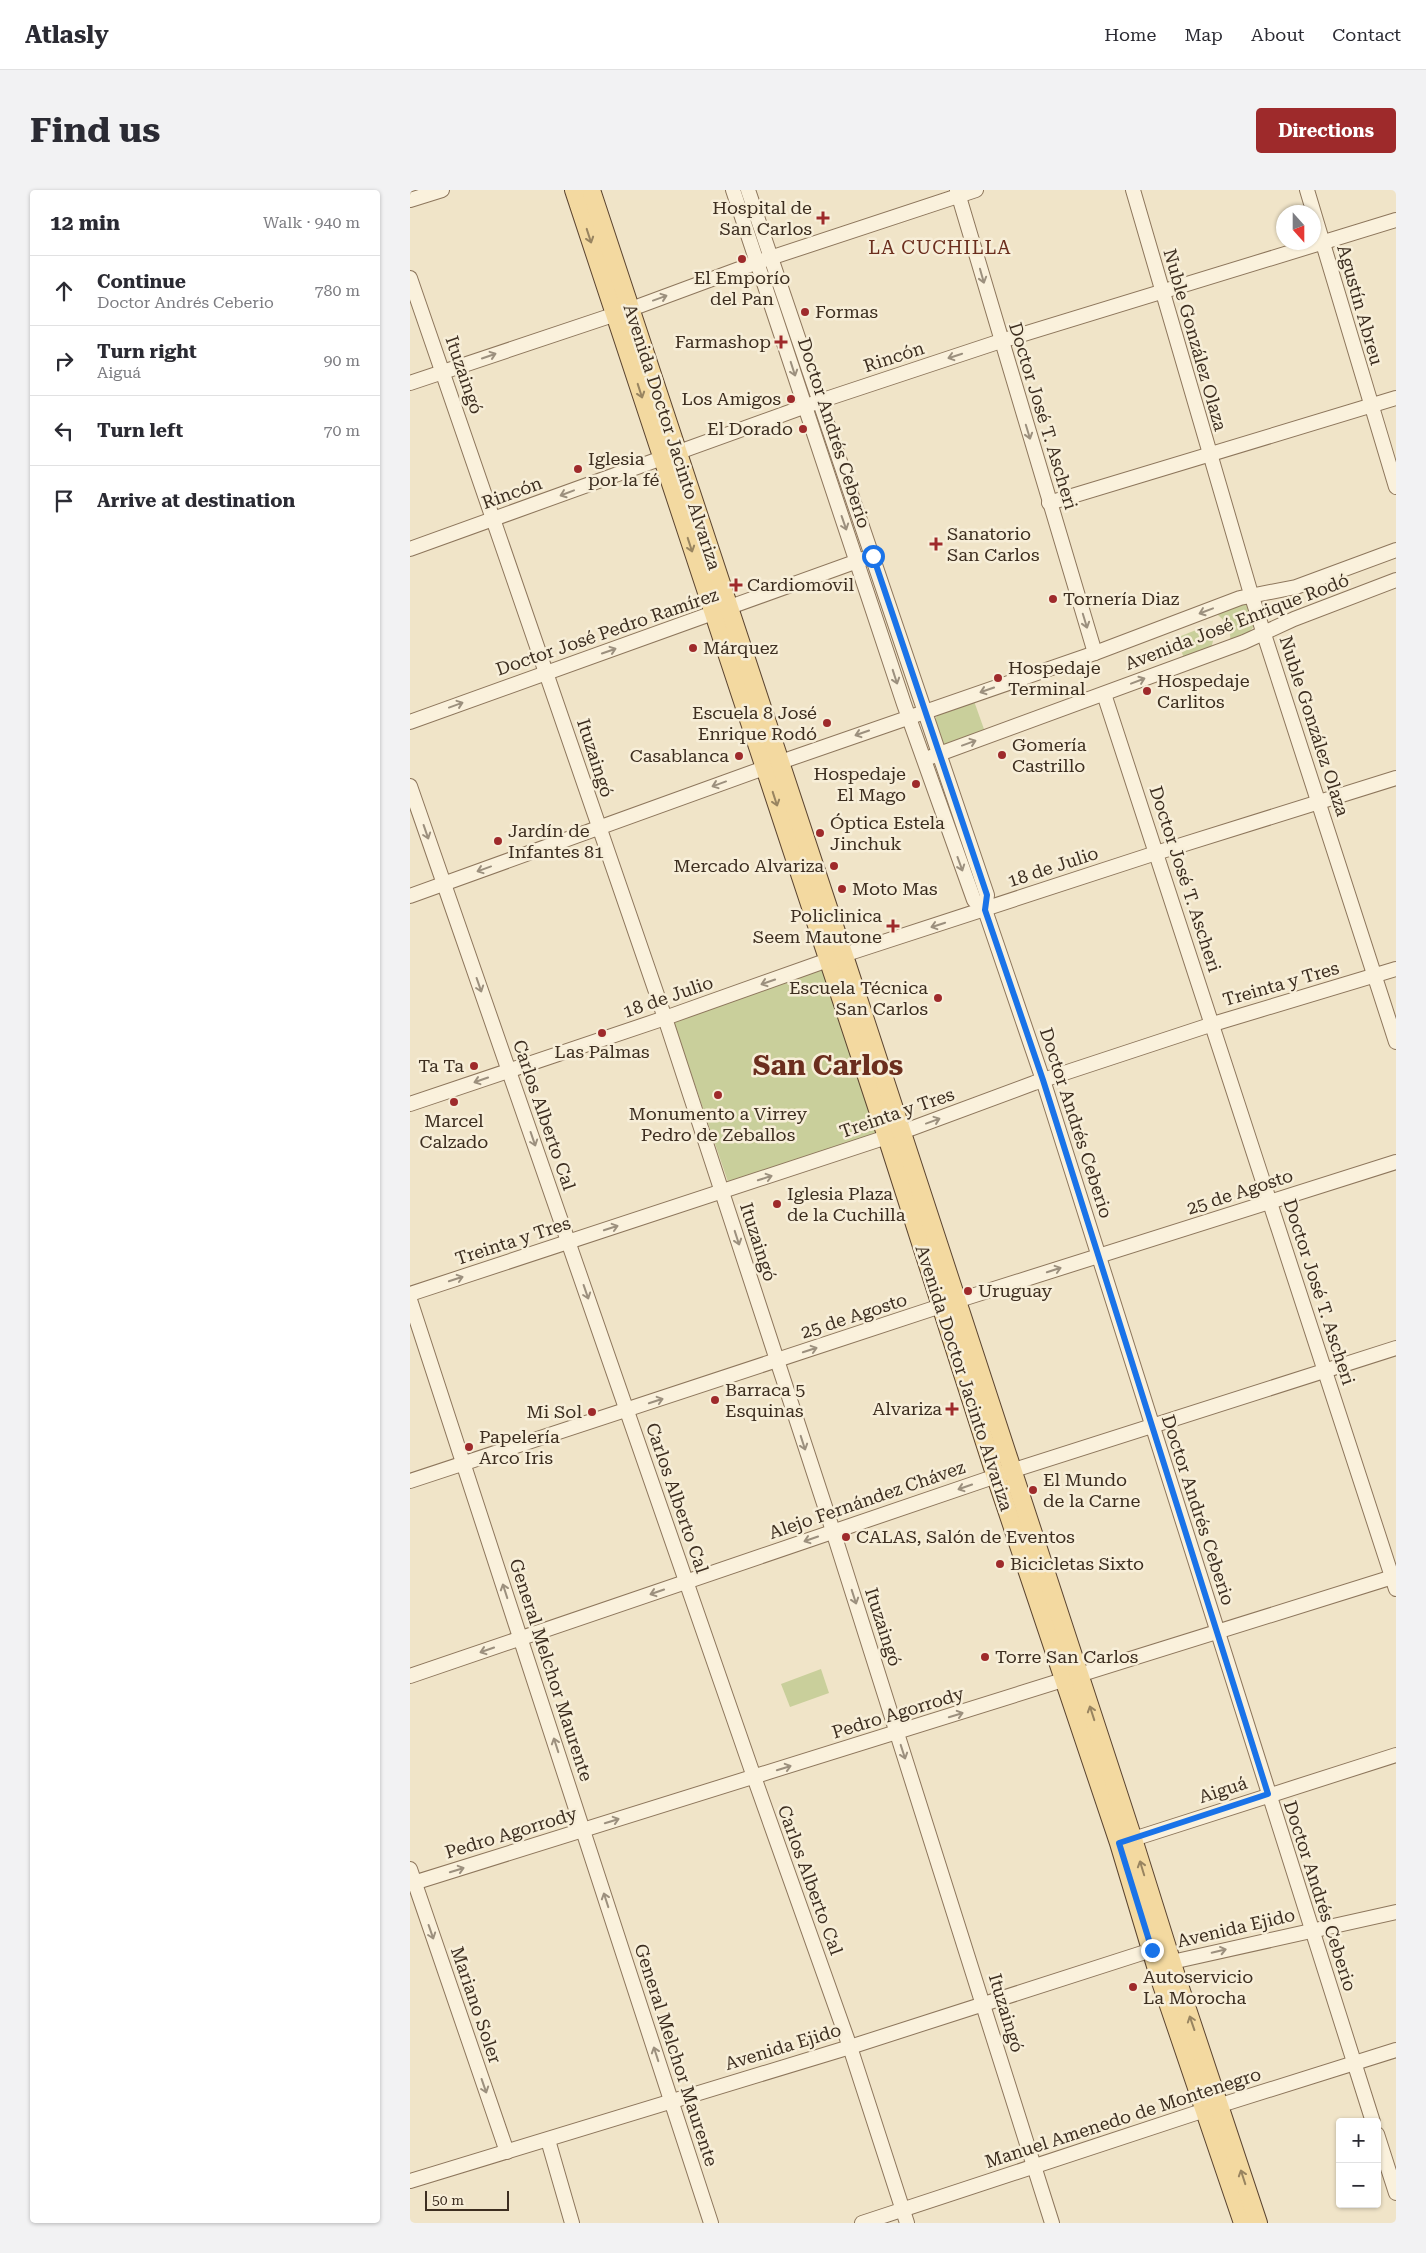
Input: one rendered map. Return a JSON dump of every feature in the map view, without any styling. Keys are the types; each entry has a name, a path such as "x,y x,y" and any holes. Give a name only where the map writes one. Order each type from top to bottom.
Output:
{"main road":[{"name":"Avenida Doctor Jacinto Alvariza","path":"574,190 622,312 670,454 948,1304 1163,1952 1159,1976 1258,2223"},
{"name":"Avenida Doctor Jacinto Alvariza","path":"591,190 622,312"},
{"name":"Avenida Doctor Jacinto Alvariza","path":"1213,2108 1243,2223"}],"street":[{"path":"410,200 442,190"},
{"name":"Doctor Andrés Ceberio","path":"733,190 923,760 974,900 985,910"},
{"name":"Doctor Andrés Ceberio","path":"748,190 987,895 985,910 1043,1080 1372,2118"},
{"path":"410,383 622,312 772,257 958,193 976,190"},
{"name":"Nuble González Olaza","path":"1133,190 1209,456 1251,594 1396,1042"},
{"name":"Agustín Abreu","path":"1307,190 1370,406 1396,487"},
{"name":"Doctor José T. Ascheri","path":"958,193 1095,653"},
{"name":"Rincón","path":"410,549 495,520 670,454 805,406 1001,341 1396,220"},
{"name":"Ituzaingó","path":"410,278 495,520 665,1018 833,1531 1052,2223"},
{"path":"1049,503 1396,398"},
{"name":"Avenida José Enrique Rodó","path":"410,896 772,765 1095,653 1251,594 1296,587 1396,550"},
{"name":"Doctor José Pedro Ramírez","path":"410,722 873,556"},
{"name":"Avenida José Enrique Rodó","path":"923,760 1264,634 1294,618 1396,580"},
{"name":"Doctor José T. Ascheri","path":"1104,694 1395,1581"},
{"name":"18 de Julio","path":"410,1104 836,958 1156,853 1396,778"},
{"name":"Carlos Alberto Cal","path":"410,786 754,1777 850,2047 905,2216"},
{"name":"Treinta y Tres","path":"410,1294 894,1135 1043,1080 1213,1024 1396,969"},
{"name":"25 de Agosto","path":"410,1481 948,1304 1396,1162"},
{"name":"General Melchor Maurente","path":"410,1300 711,2223"},
{"name":"Alejo Fernández Chávez","path":"410,1676 1004,1474 1396,1348"},
{"name":"Pedro Agorrody","path":"412,1879 583,1830 1218,1633 1395,1581"},
{"name":"Aiguá","path":"1126,1841 1268,1794 1396,1755"},
{"name":"Mariano Soler","path":"412,1879 507,2152"},
{"name":"Avenida Ejido","path":"410,2181 850,2047 984,2004 1163,1952 1311,1930 1396,1912"},
{"name":"Manuel Amenedo de Montenegro","path":"862,2223 905,2216 1034,2166 1396,2050"},
{"path":"548,2140 572,2223"},
{"path":"1381,2146 1396,2193"}],"green space":[{"path":"1247,602 1255,625 1249,632 1230,641 1230,632 1221,618 1214,612"},
{"path":"1201,628 1208,630 1212,634 1211,647 1184,658 1176,638"},
{"path":"974,701 985,732 943,748 934,721 938,714"},
{"path":"822,969 877,1136 729,1185 673,1020"},
{"path":"821,1669 829,1693 790,1707 781,1684"}],"place":[{"name":"Hospital de San Carlos","path":"823,218"},
{"name":"El Emporío del Pan","path":"742,259"},
{"name":"Formas","path":"805,312"},
{"name":"Farmashop","path":"781,342"},
{"name":"Los Amigos","path":"791,399"},
{"name":"El Dorado","path":"803,429"},
{"name":"Iglesia por la fé","path":"578,469"},
{"name":"Sanatorio San Carlos","path":"936,544"},
{"name":"Cardiomovil","path":"736,585"},
{"name":"Tornería Diaz","path":"1053,599"},
{"name":"Márquez","path":"693,648"},
{"name":"Hospedaje Terminal","path":"998,678"},
{"name":"Hospedaje Carlitos","path":"1147,691"},
{"name":"Escuela 8 José Enrique Rodó","path":"827,723"},
{"name":"Gomería Castrillo","path":"1002,755"},
{"name":"Casablanca","path":"739,756"},
{"name":"Hospedaje El Mago","path":"916,784"},
{"name":"Óptica Estela Jinchuk","path":"820,833"},
{"name":"Jardín de Infantes 81","path":"498,841"},
{"name":"Mercado Alvariza","path":"834,866"},
{"name":"Moto Mas","path":"842,889"},
{"name":"Policlinica Seem Mautone","path":"893,926"},
{"name":"Escuela Técnica San Carlos","path":"938,998"},
{"name":"Las Palmas","path":"602,1033"},
{"name":"Ta Ta","path":"474,1066"},
{"name":"Monumento a Virrey Pedro de Zeballos","path":"718,1095"},
{"name":"Marcel Calzado","path":"454,1102"},
{"name":"Iglesia Plaza de la Cuchilla","path":"777,1204"},
{"name":"Uruguay","path":"968,1291"},
{"name":"Barraca 5 Esquinas","path":"715,1400"},
{"name":"Alvariza","path":"952,1409"},
{"name":"Mi Sol","path":"592,1412"},
{"name":"Papelería Arco Iris","path":"469,1447"},
{"name":"El Mundo de la Carne","path":"1033,1490"},
{"name":"CALAS, Salón de Eventos","path":"846,1537"},
{"name":"Bicicletas Sixto","path":"1000,1564"},
{"name":"Torre San Carlos","path":"985,1657"},
{"name":"Autoservicio La Morocha","path":"1133,1987"}],"district":[{"name":"LA CUCHILLA","path":"940,247"},
{"name":"San Carlos","path":"828,1065"}],"route":[{"path":"873,556 987,895 985,910 1043,1080 1268,1794 1119,1843 1152,1950"}]}
